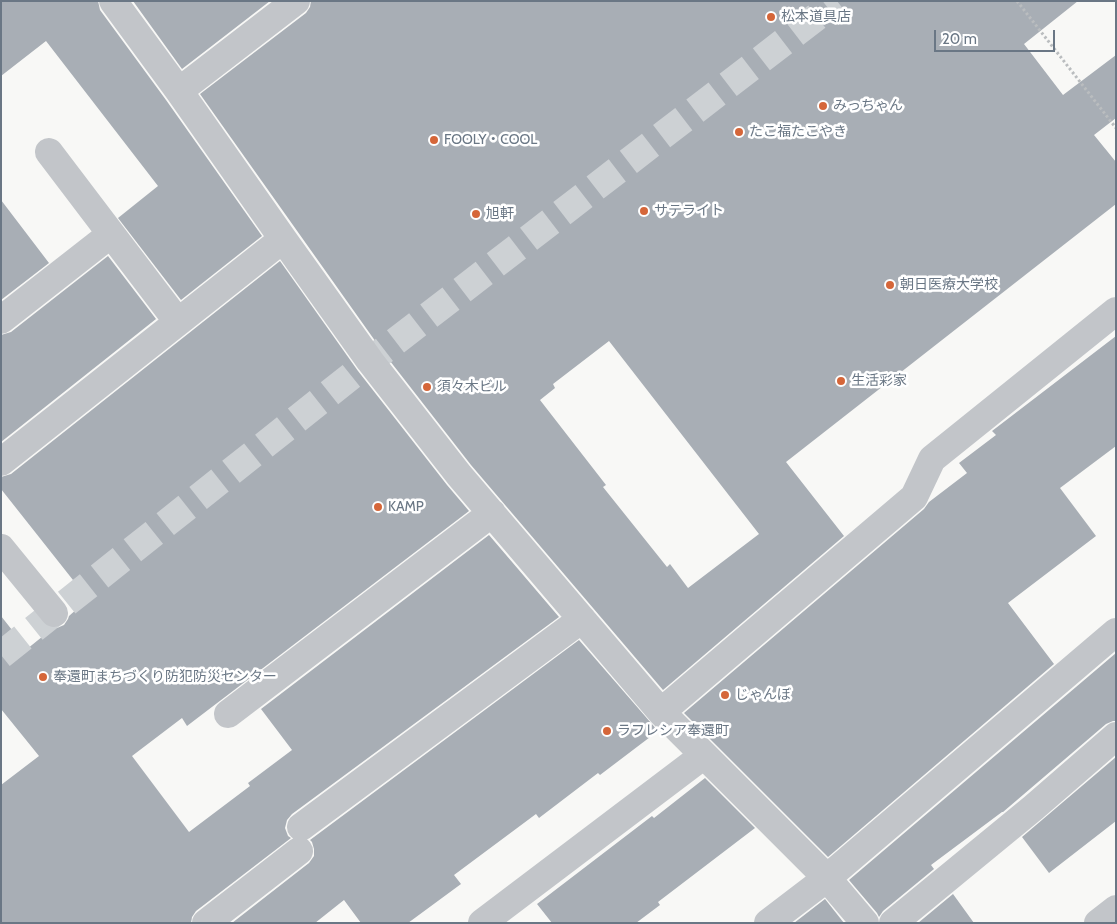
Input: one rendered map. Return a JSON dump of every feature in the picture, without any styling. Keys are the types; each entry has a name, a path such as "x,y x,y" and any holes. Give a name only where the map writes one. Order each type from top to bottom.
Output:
{"street":[{"path":"112,1 179,91 370,361 459,475 660,712 827,878 864,923"},
{"path":"179,91 296,1"},
{"path":"49,152 178,322"},
{"path":"1,320 111,234"},
{"path":"1,462 283,239"},
{"path":"660,712 914,497 932,460 1116,311"},
{"path":"228,714 492,513"},
{"path":"1,548 54,613"},
{"path":"206,923 300,839 582,619"},
{"path":"768,923 827,878 1116,632"},
{"path":"894,923 1033,808 1116,736"},
{"path":"482,923 704,755"},
{"path":"1098,923 1116,909"}],"path":[{"path":"1017,1 1116,128"}],"building":[{"path":"1,1 98,1 100,10 262,236 181,300 118,218 158,186 46,41 1,76"},
{"path":"133,1 270,1 182,69"},
{"path":"311,1 1078,1 1024,44 1063,95 1116,55 1116,118 1094,135 1116,162 1116,204 786,462 844,536 663,690 471,465 383,352 200,94 306,13","holes":["609,341 759,534 688,588 670,564 667,567 603,487 606,485 540,400 555,388 553,384"]},
{"path":"1,200 49,263 1,300"},
{"path":"108,256 156,319 1,442 1,335 11,332"},
{"path":"280,261 358,371 469,511 187,726 182,718 132,756 189,832 250,786 248,783 292,750 261,709 489,535 559,617 292,814 287,820 285,828 288,836 291,838 196,911 191,923 1,923 1,785 39,756 1,709 1,616 27,649 53,628 64,625 69,616 88,599 1,489 1,477 11,474"},
{"path":"1116,336 1116,446 1060,488 1096,536 1008,603 1054,664 828,857 684,713 924,509 929,502 967,473 959,463 996,435 992,431"},
{"path":"579,640 658,731 600,775 598,773 539,818 536,814 454,875 461,884 408,923 361,923 344,900 315,923 232,923 309,863 314,856 314,849 310,840"},
{"path":"1116,653 1116,721 1106,724 1003,812 931,865 934,869 883,911 879,917 849,880"},
{"path":"1116,757 1116,821 1049,873 1022,837"},
{"path":"705,778 755,828 658,902 660,905 636,923 552,923 537,904"},
{"path":"953,894 974,923 918,923"},
{"path":"825,899 844,923 794,923"}],"tunnel":[{"path":"1,655 370,361 837,1"}],"place":[{"name":"松本道具店","path":"771,17"},
{"name":"みっちゃん","path":"823,106"},
{"name":"たこ福たこやき","path":"739,132"},
{"name":"FOOLY・COOL","path":"434,140"},
{"name":"サテライト","path":"644,211"},
{"name":"旭軒","path":"476,214"},
{"name":"朝日医療大学校","path":"890,285"},
{"name":"生活彩家","path":"841,381"},
{"name":"須々木ビル","path":"427,387"},
{"name":"KAMP","path":"378,507"},
{"name":"奉還町まちづくり防犯防災センター","path":"43,677"},
{"name":"じゃんぼ","path":"725,695"},
{"name":"ラフレシア奉還町","path":"607,731"}]}
